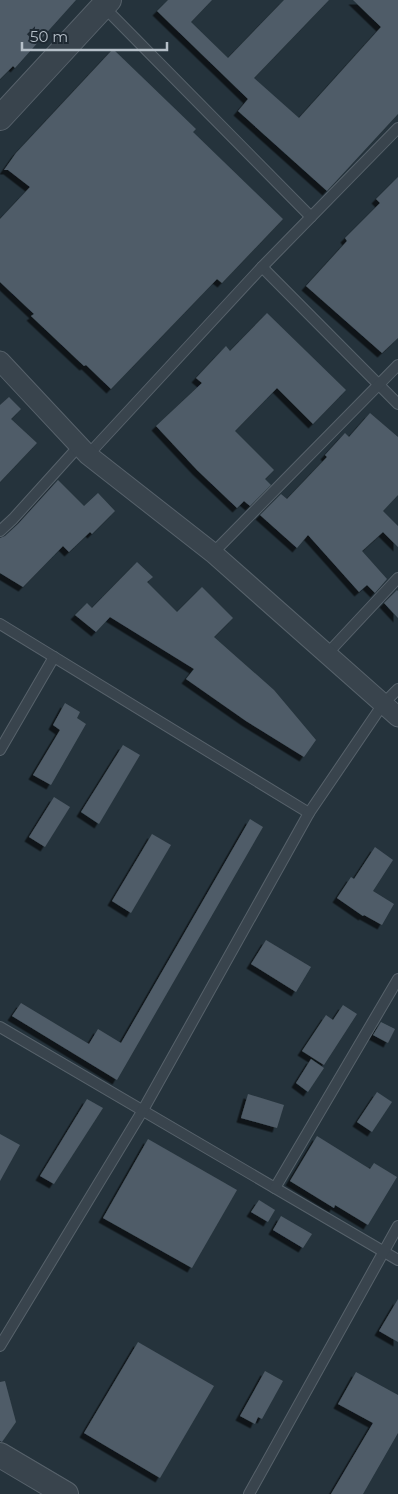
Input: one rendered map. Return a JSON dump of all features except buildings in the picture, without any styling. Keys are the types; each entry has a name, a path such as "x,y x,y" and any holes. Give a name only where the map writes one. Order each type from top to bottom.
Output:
{"street":[{"path":"0,118 103,2"},
{"path":"0,361 84,451 214,553 398,717"},
{"path":"1,1459 66,1494"}],"lane":[{"path":"103,2 311,217"},
{"path":"0,531 84,451 398,128"},
{"path":"262,266 398,404"},
{"path":"214,553 398,364"},
{"path":"327,654 398,578"},
{"path":"0,624 309,813"},
{"path":"0,750 54,657"},
{"path":"0,1346 143,1110 309,813 383,704 398,689"},
{"path":"275,1188 398,979"},
{"path":"0,1027 398,1260"},
{"path":"249,1494 398,1226"}]}
